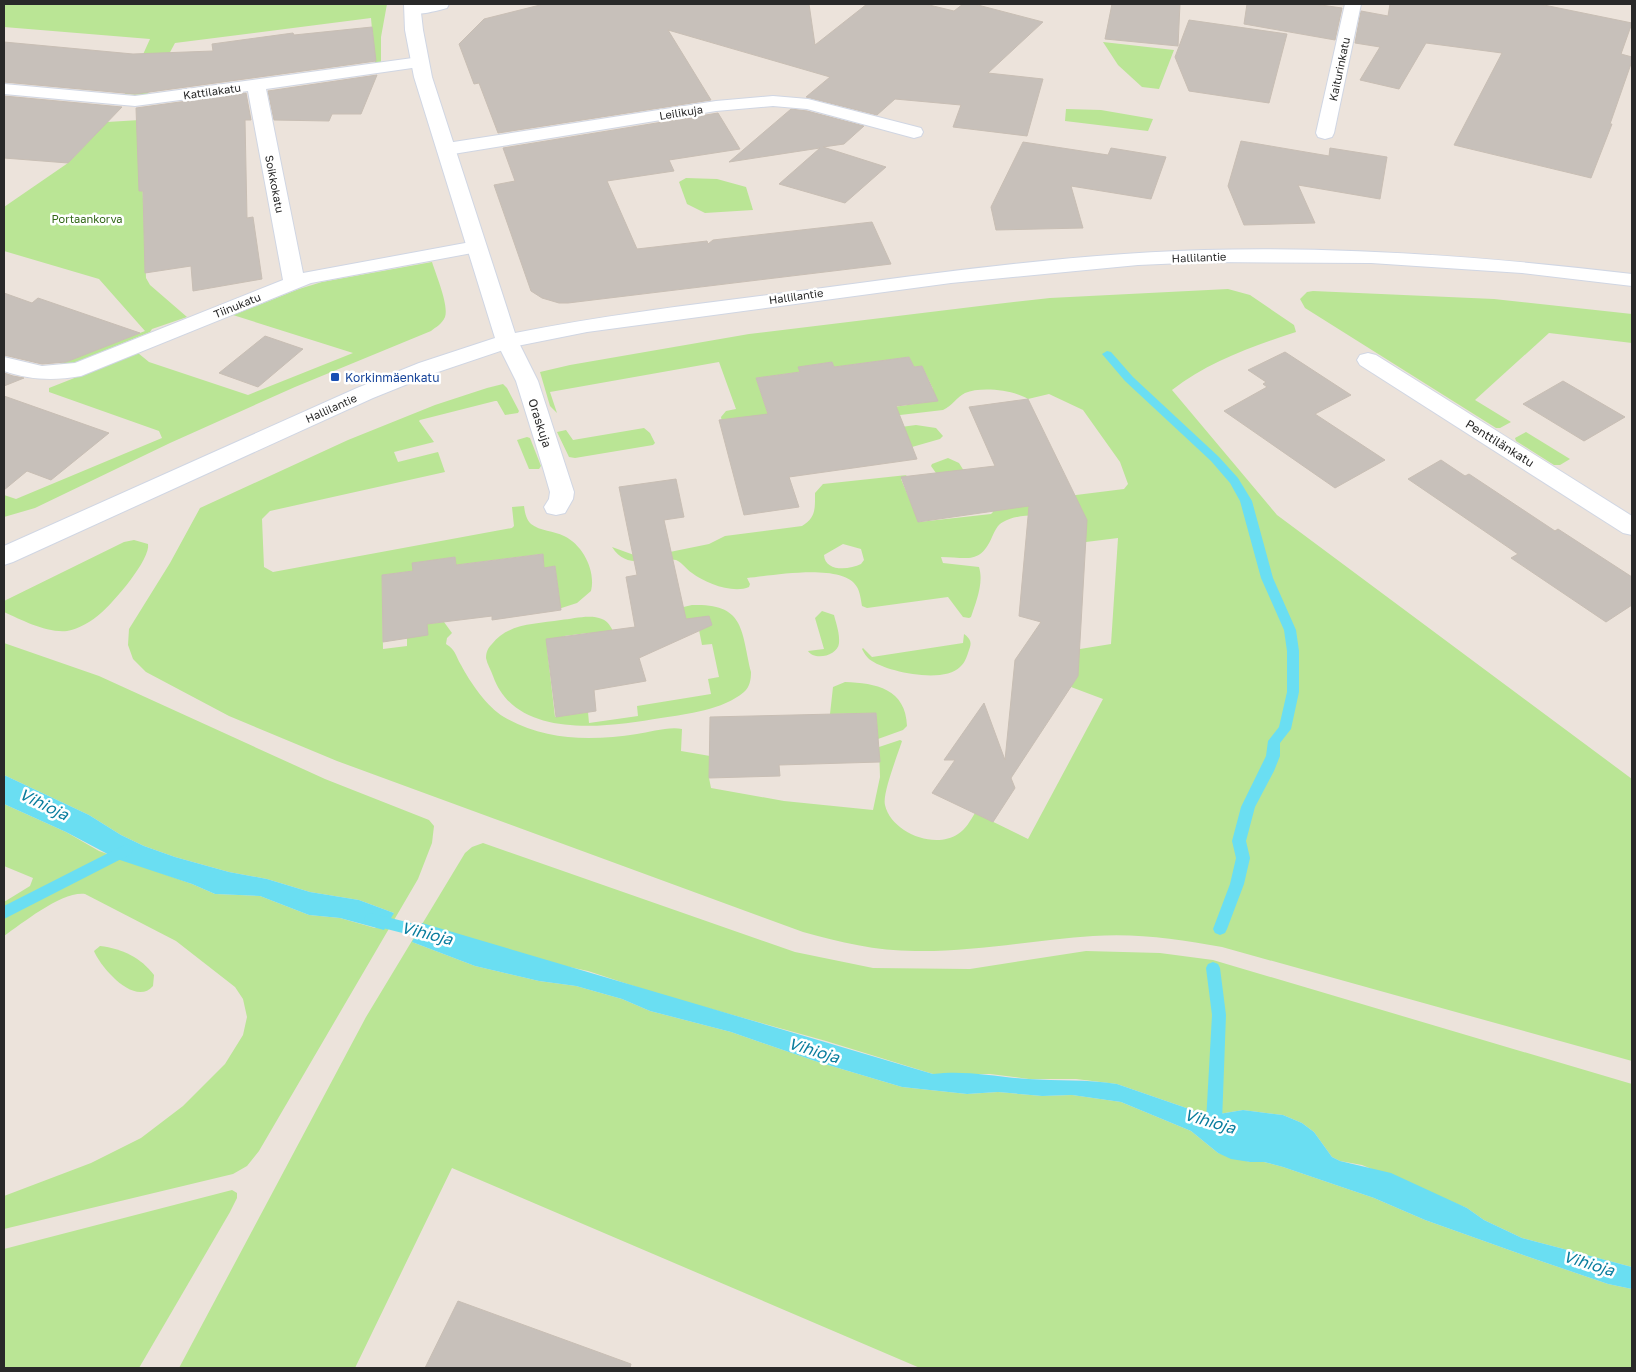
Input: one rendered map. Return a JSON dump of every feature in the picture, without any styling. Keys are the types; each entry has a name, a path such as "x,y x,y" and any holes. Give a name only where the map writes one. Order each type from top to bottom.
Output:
{"street":[{"path":"440,4 412,6 420,62 476,247 507,341"},
{"name":"Kaiturinkatu","path":"1325,133 1353,4"},
{"name":"Kattilakatu","path":"4,89 135,101 420,62"},
{"name":"Soikkokatu","path":"256,85 294,282"},
{"name":"Leilikuja","path":"447,149 716,106 773,100 808,104 914,132"},
{"name":"Tiinukatu","path":"4,364 22,370 52,374 81,369 294,282 332,272 476,247"},
{"name":"Hallilantie","path":"4,556 364,393 426,368 507,341 587,325 959,276 1138,259 1216,256 1371,257 1522,267 1632,280"},
{"name":"Oraskuja","path":"507,341 527,381 555,468 562,492 561,499 556,507"},
{"name":"Penttilänkatu","path":"1368,360 1632,526"}],"green space":[{"path":"4,4 387,4 381,37 381,62 375,63 371,18 175,43 147,95 125,94 150,39 4,27"},
{"path":"1103,42 1174,50 1159,89 1142,87 1118,65"},
{"path":"1066,109 1101,110 1153,119 1148,131 1065,121"},
{"name":"Portaankorva","path":"140,120 146,278 150,285 187,317 152,329 150,332 74,363 52,367 145,331 99,279 4,251 4,207 68,163 107,122"},
{"path":"686,178 717,179 746,187 753,210 705,213 687,204 679,182"},
{"path":"432,262 444,298 446,312 442,322 431,331 295,387 170,443 35,508 4,517 4,495 16,499 162,438 159,431 49,392 49,388 138,353 149,362 248,395 353,353 233,315 322,282"},
{"path":"1228,289 1250,295 1294,325 1296,332 1247,349 1216,363 1172,390 1277,515 1632,779 1632,1061 1222,947 1190,941 1158,937 1109,935 959,950 901,951 872,948 803,932 337,761 229,716 146,672 133,659 128,645 129,629 170,563 200,508 348,440 435,405 503,384 519,411 518,413 505,415 497,401 495,401 420,420 434,442 394,452 398,462 438,452 445,472 270,511 262,519 264,567 273,572 512,528 514,526 512,507 524,506 525,513 531,524 564,536 571,540 582,552 592,575 591,591 577,603 549,612 548,598 559,596 555,566 544,568 542,554 456,565 455,557 413,563 413,571 382,575 383,649 407,646 407,638 427,624 444,622 452,633 447,638 446,644 454,651 480,694 491,707 504,717 536,731 569,737 603,738 666,729 682,729 681,751 710,756 709,778 711,788 784,801 873,810 880,777 879,747 900,740 902,741 888,783 885,805 889,815 904,830 926,839 948,838 963,830 975,813 1028,839 1103,699 1071,687 1073,675 1050,646 1080,649 1111,644 1118,538 1086,542 1074,541 1057,516 1022,516 1003,522 996,528 983,552 977,556 972,558 941,557 943,563 979,567 981,579 979,592 971,617 969,618 963,617 948,597 867,608 862,606 858,589 849,579 822,573 789,573 747,578 750,584 749,587 742,589 727,588 712,584 698,577 676,560 633,561 618,555 612,547 634,555 655,555 709,544 725,536 802,526 812,516 815,508 815,493 823,484 907,475 901,479 919,522 991,514 993,512 992,503 1012,503 1124,489 1128,484 1120,462 1083,410 1049,394 1028,399 1006,391 988,389 965,393 943,410 883,417 880,409 928,402 933,389 922,366 914,367 909,357 834,367 832,362 799,367 800,372 756,378 771,423 723,427 721,417 726,411 736,409 719,362 550,392 557,413 550,406 540,372 570,365 749,334 1050,298","holes":["843,544 861,549 864,560 861,564 850,568 833,567 825,561 824,555"]},
{"path":"1307,292 1494,299 1632,314 1632,343 1549,333 1475,400 1511,422 1496,428 1305,308 1300,299"},
{"path":"916,425 936,428 943,436 940,439 912,447 901,427"},
{"path":"644,428 650,433 655,443 653,445 575,458 569,457 557,432 566,430 573,440"},
{"path":"1526,432 1570,459 1560,465 1554,465 1516,441 1515,438"},
{"path":"530,438 541,466 539,469 529,469 517,440"},
{"path":"948,458 959,463 969,479 936,473 931,466 932,464"},
{"path":"134,540 148,544 144,560 107,608 85,624 67,631 51,630 4,612 4,601 124,542"},
{"path":"692,605 722,609 731,614 738,622 742,632 751,672 749,685 744,692 726,703 704,710 640,721 591,726 566,725 542,720 522,711 505,697 493,676 486,658 488,649 499,637 514,628 582,617 602,619 608,623 614,633 588,633 564,636 547,648 555,717 588,712 589,723 638,716 637,706 711,694 708,679 719,677 712,644 702,645 698,625 654,614"},
{"path":"822,611 834,615 839,643 835,651 830,654 815,656 808,651 824,649 815,618"},
{"path":"964,634 971,643 965,661 952,672 941,675 914,674 888,668 869,659 862,649 872,657 963,643"},
{"path":"4,643 99,676 325,779 429,820 434,826 432,843 418,879 259,1151 247,1166 233,1174 4,1229 4,1196 91,1163 141,1138 183,1106 225,1064 243,1035 247,1017 243,999 235,987 176,941 85,894 65,897 32,916 4,936 4,902 30,886 33,878 4,866 4,804 66,832 99,851 215,894 260,896 309,915 340,918 375,928 394,913 359,900 310,892 267,879 229,872 175,857 144,846 121,835 89,815 4,775"},
{"path":"845,682 868,684 887,690 901,704 907,726 903,730 878,739 876,713 830,714 833,687"},
{"path":"483,843 795,952 873,968 970,969 1086,951 1160,953 1213,960 1632,1084 1632,1267 1522,1238 1484,1220 1467,1208 1362,1165 1340,1161 1332,1157 1314,1132 1302,1123 1283,1115 1243,1110 1213,1115 1198,1112 1117,1084 1076,1079 1029,1079 990,1074 933,1074 826,1041 661,995 588,971 555,964 412,942 475,966 539,981 576,986 622,999 650,1011 731,1032 818,1062 902,1087 967,1094 998,1092 1042,1096 1072,1095 1121,1102 1191,1131 1218,1153 1250,1162 1264,1162 1283,1167 1374,1198 1425,1220 1526,1256 1608,1284 1632,1289 1632,1368 920,1368 452,1168 355,1368 179,1368 366,1017 465,853 472,847"},
{"path":"100,946 124,952 143,963 154,975 153,986 146,991 137,992 119,983 104,967 94,951"},
{"path":"232,1190 237,1193 237,1198 230,1212 139,1368 4,1368 4,1249"}],"water":[{"path":"4,775 89,815 121,835 144,846 175,857 229,872 267,879 310,892 359,900 394,913 384,930 340,918 309,915 260,896 215,894 192,884 117,859 66,832 4,804"},
{"path":"422,923 933,1074 969,1073 1028,1079 1106,1082 1117,1084 1198,1112 1213,1115 1243,1110 1283,1115 1302,1123 1314,1132 1332,1157 1340,1161 1391,1173 1467,1208 1484,1220 1522,1238 1632,1267 1632,1289 1608,1284 1526,1256 1425,1220 1374,1198 1283,1167 1264,1162 1231,1159 1218,1153 1191,1131 1121,1102 1072,1095 1042,1096 998,1092 967,1094 902,1087 818,1062 731,1032 650,1011 622,999 576,986 539,981 475,966 412,942"}],"building":[{"path":"544,4 809,4 815,45 867,4 925,4 954,11 963,4 974,4 1043,22 988,73 1043,79 1027,136 953,127 961,105 895,99 877,115 806,97 830,77 668,30 711,100 498,133 479,83 474,84 459,44 484,19"},
{"path":"1112,4 1180,4 1178,46 1105,39"},
{"path":"1247,4 1314,4 1342,8 1335,40 1244,24"},
{"path":"1390,4 1539,4 1632,23 1621,54 1632,57 1632,61 1610,124 1612,124 1591,178 1454,145 1502,53 1426,43 1399,89 1360,80 1380,47 1355,43 1361,11 1388,16"},
{"path":"1189,20 1287,34 1269,103 1189,91 1175,57"},
{"path":"372,27 376,61 135,94 4,82 4,42 133,54 213,51 212,44 293,33 294,35"},
{"path":"377,75 361,114 332,114 329,121 274,120 268,91"},
{"path":"246,93 251,120 245,120 247,218 253,217 262,279 193,291 191,266 145,273 143,191 139,191 136,108"},
{"path":"4,96 122,107 68,163 4,158"},
{"path":"791,109 807,111 864,126 844,144 823,147 886,167 845,203 779,184 820,148 729,162"},
{"path":"718,113 740,149 669,160 674,171 607,181 637,249 707,241 708,244 713,240 872,222 891,264 568,303 559,303 542,298 531,291 494,185 515,181 503,148"},
{"path":"1241,141 1329,156 1330,148 1387,157 1380,199 1298,185 1315,223 1244,225 1228,186"},
{"path":"1023,142 1108,155 1111,148 1166,157 1151,199 1071,186 1083,228 996,230 991,207"},
{"path":"4,293 32,303 38,298 140,333 66,362 42,364 4,355"},
{"path":"265,336 303,349 258,387 219,373"},
{"path":"1285,352 1351,395 1315,414 1385,460 1335,488 1224,411 1267,387 1263,384 1266,382 1248,370"},
{"path":"909,357 914,367 922,366 938,401 896,406 917,459 789,477 799,507 744,515 719,420 768,414 756,378 800,372 798,367 832,362 834,367"},
{"path":"4,373 13,376 24,378 4,386"},
{"path":"1563,381 1625,417 1584,441 1523,404"},
{"path":"4,396 109,433 51,480 27,471 4,490"},
{"path":"1028,399 1087,520 1078,676 1011,778 1015,788 993,822 932,793 955,760 944,760 984,703 1005,760 1015,660 1041,622 1019,616 1029,506 918,522 901,477 995,466 969,407"},
{"path":"1441,460 1465,476 1469,474 1555,531 1558,529 1632,577 1632,605 1606,622 1511,558 1518,554 1408,479"},
{"path":"676,479 684,517 664,520 686,619 709,616 712,625 639,658 646,681 594,690 596,711 556,717 546,639 635,627 626,577 637,575 619,487"},
{"path":"543,554 544,568 555,566 561,610 492,620 492,616 427,624 428,635 383,642 382,575 413,571 412,563 455,557 456,565"},
{"path":"876,713 880,762 779,765 780,776 709,778 710,717"},
{"path":"458,1301 631,1364 630,1368 425,1368"}],"waterway":[{"path":"1107,354 1129,379 1215,459 1234,481 1246,501 1267,578 1290,630 1293,651 1293,692 1285,729 1274,741 1273,756 1248,807 1239,841 1243,858 1237,884 1220,929"},
{"path":"4,913 126,850"},
{"name":"Vihioja","path":"371,919 434,935"},
{"path":"1213,968 1219,1015 1214,1122"}],"place":[{"name":"Korkinmäenkatu","path":"335,377"}]}
